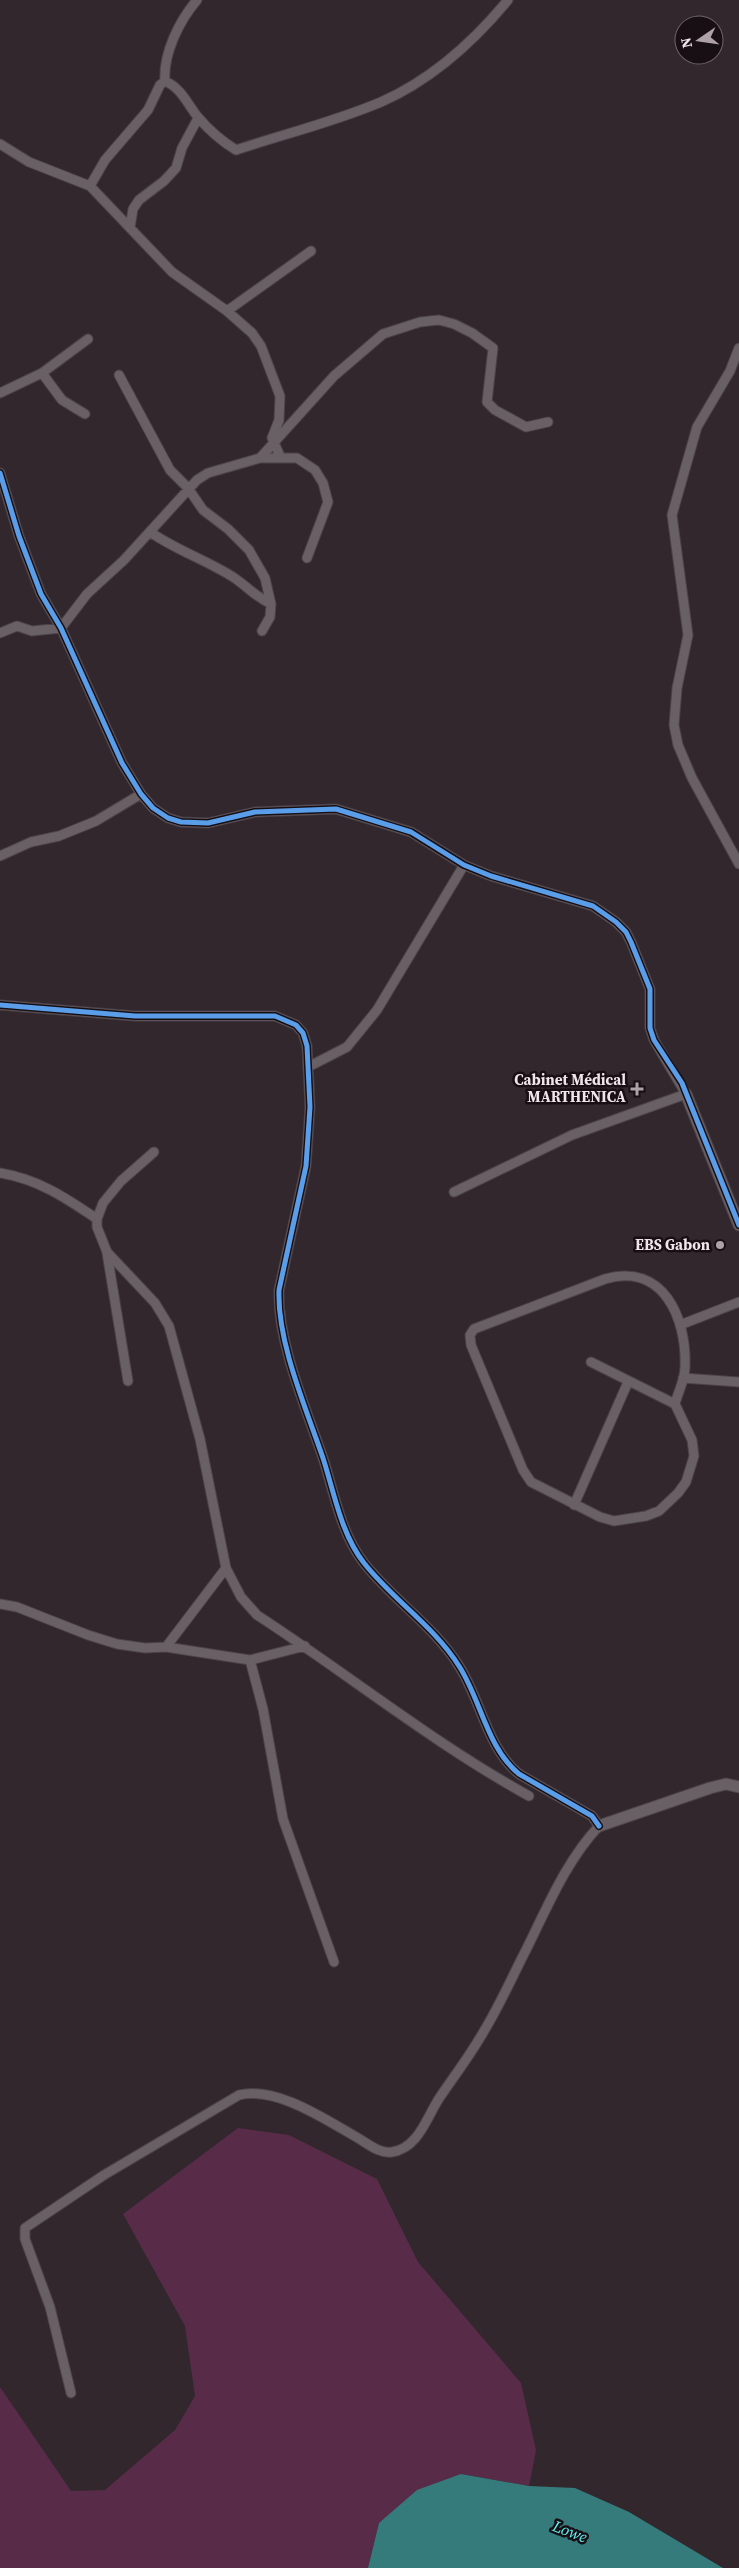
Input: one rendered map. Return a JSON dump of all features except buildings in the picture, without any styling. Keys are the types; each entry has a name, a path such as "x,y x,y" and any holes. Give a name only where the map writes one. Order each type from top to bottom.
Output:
{"street":[{"path":"90,186 105,160 148,110 160,85 165,81 166,59 187,12 197,0"},
{"path":"165,81 174,85 198,118 236,150 351,114 382,101 421,80 485,28 508,0"},
{"path":"130,228 134,209 139,200 164,181 176,168 182,148 198,118"},
{"path":"0,144 29,162 90,186 172,272 227,311 252,333 261,346 279,389 280,413 272,438 280,456"},
{"path":"227,311 311,250"},
{"path":"260,458 334,376 384,334 420,322 439,320 454,324 472,333 494,348 490,366 487,402 526,427 548,422"},
{"path":"0,394 42,373 88,340"},
{"path":"739,348 730,371 697,427 672,515 688,636 677,688 674,725 678,745 692,778 739,864"},
{"path":"42,373 62,400 85,414"},
{"path":"119,375 156,448 170,470 188,488 203,510 228,529 249,550 265,578 271,604 270,617 262,631"},
{"path":"0,633 18,626 32,631 61,628 87,594 150,532 188,488 208,473 260,458 280,456 297,458 315,470 327,492 328,502 307,558"},
{"path":"0,474 19,536 41,594 61,628 122,763 141,794 153,808 168,818 181,822 208,823 255,812 336,809 411,832 464,865 491,876 592,906 607,914 626,932 644,971 650,989 650,1028 654,1040 686,1094 739,1225"},
{"path":"150,532 168,544 233,578 254,596 271,604"},
{"path":"0,856 32,842 59,836 96,822 141,794"},
{"path":"308,1067 347,1047 377,1010 464,865"},
{"path":"0,1005 135,1016 282,1018 296,1025 303,1033 307,1046 308,1067 308,1152 279,1290 278,1306 286,1345 344,1523 363,1562 438,1638 456,1662 474,1693 500,1754 508,1766 518,1774 592,1816 599,1826"},
{"path":"454,1192 572,1135 686,1094"},
{"path":"154,1152 120,1181 103,1203 97,1219 100,1239 107,1252 154,1303 169,1326 200,1440 226,1568 250,1608 426,1732 487,1772 529,1796"},
{"path":"0,1173 19,1176 38,1183 97,1219"},
{"path":"107,1252 128,1381"},
{"path":"591,1362 675,1404 692,1440 694,1456 686,1482 669,1503 659,1511 646,1516 614,1521 574,1505 531,1482 523,1470 471,1345 472,1332 490,1321 605,1279 628,1275 648,1282 666,1294 680,1325 684,1346 683,1378 675,1404"},
{"path":"680,1325 739,1302"},
{"path":"683,1378 739,1382"},
{"path":"574,1505 628,1382"},
{"path":"166,1647 226,1568"},
{"path":"0,1604 17,1607 88,1635 117,1644 145,1648 166,1647 250,1660 305,1646"},
{"path":"250,1660 262,1709 283,1820 334,1962"},
{"path":"71,2394 50,2307 25,2239 25,2228 112,2170 239,2095 251,2092 277,2098 304,2109 376,2149 391,2152 405,2148 428,2121 440,2098 485,2030 559,1884 588,1837 599,1826 710,1788 726,1784 739,1786"}],"shaded area":[{"path":"238,2128 289,2135 377,2179 418,2262 521,2383 536,2450 529,2486 461,2474 379,2523 368,2568 0,2568 0,2387 71,2491 105,2490 175,2430 195,2396 185,2326 123,2214"}],"water":[{"name":"Lowe","path":"461,2474 529,2486 575,2488 629,2512 723,2568 368,2568 379,2523 417,2490"}],"cycle path":[{"path":"0,473 19,536 41,594 61,628 122,763 141,794 153,808 168,818 181,822 208,823 255,812 336,809 411,832 464,865 491,876 593,906 616,922 626,932 650,989 650,1028 654,1040 682,1083 739,1225"},
{"path":"0,1005 135,1016 275,1016 296,1025 303,1033 307,1046 310,1107 306,1166 279,1290 280,1310 294,1375 344,1526 356,1552 364,1563 438,1638 459,1666 467,1679 499,1751 508,1763 519,1774 592,1816 599,1826"}],"place":[{"name":"Cabinet Médical MARTHENICA","path":"637,1089"},
{"name":"EBS Gabon","path":"720,1245"}]}
